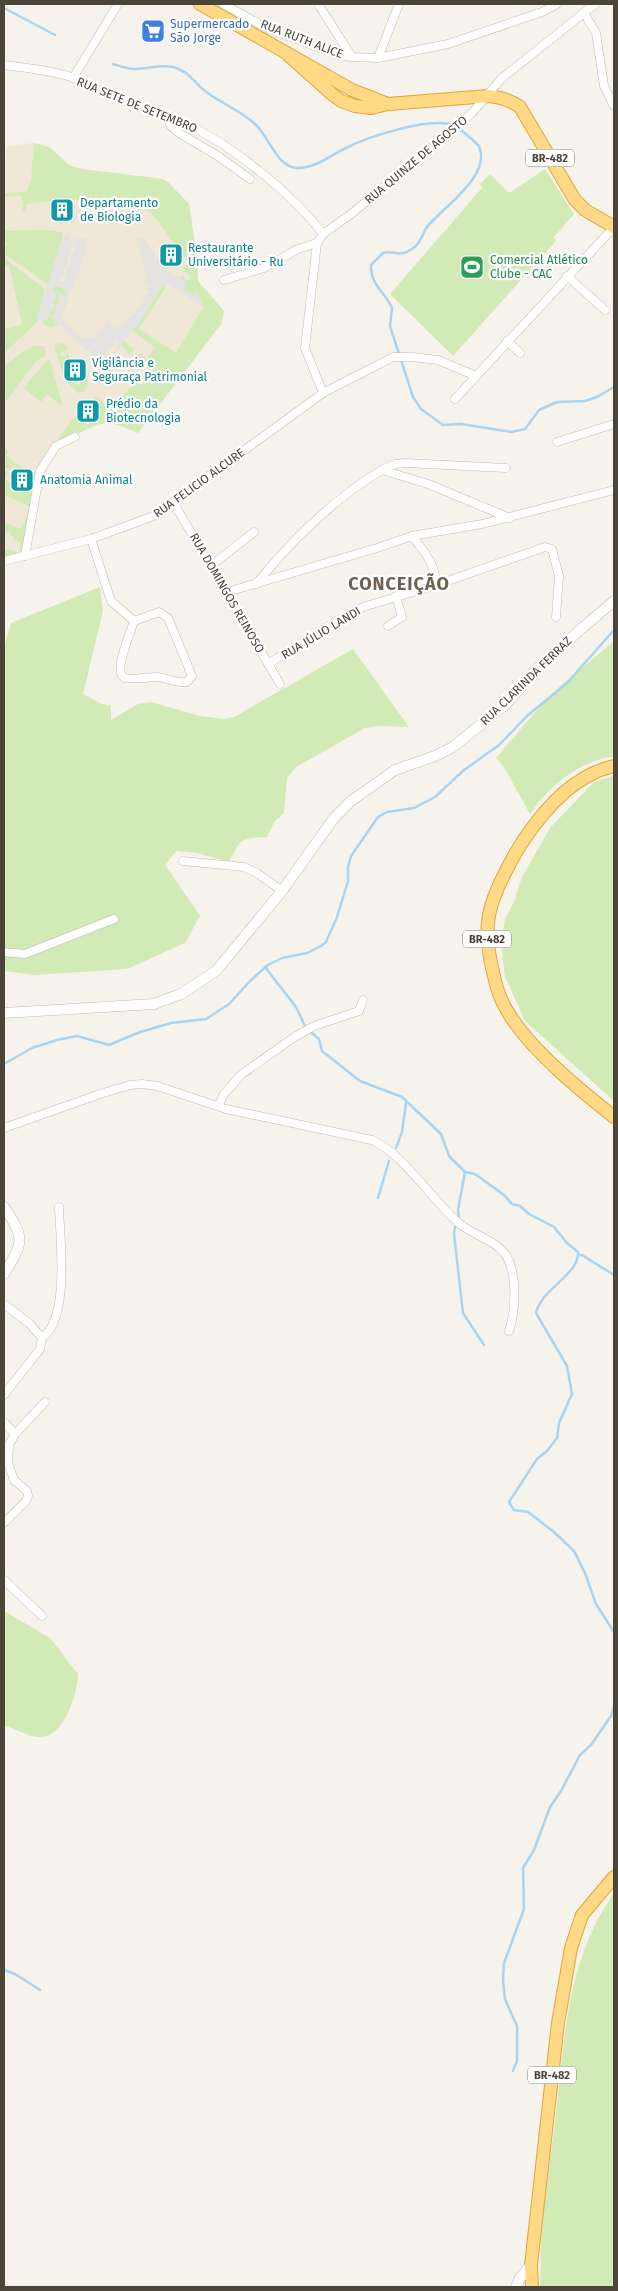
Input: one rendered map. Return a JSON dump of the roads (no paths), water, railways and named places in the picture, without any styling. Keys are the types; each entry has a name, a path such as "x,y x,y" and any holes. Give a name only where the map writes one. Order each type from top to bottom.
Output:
{"highway":[{"name":"BR-482","path":"200,4 288,54 308,63 341,84 388,104"},
{"name":"BR-482","path":"288,54 341,102 355,106 371,108 388,104 485,96 503,98 520,107 575,200 585,210 614,227"},
{"path":"333,95 341,84"},
{"name":"BR-482","path":"614,766 575,783 550,805 533,826 519,846 498,887 490,906 487,932 488,949 496,984 508,1013 519,1029 542,1052 614,1117"},
{"name":"BR-482","path":"532,2287 531,2265 558,2023 571,1948 582,1916 614,1877"}],"street":[{"path":"73,78 118,4"},
{"name":"RUA RUTH ALICE","path":"223,4 269,29 352,57 378,58 448,44 542,12 557,4"},
{"path":"318,4 352,57"},
{"path":"378,58 399,4"},
{"name":"RUA QUINZE DE AGOSTO","path":"323,234 351,214 457,127 513,68 595,4"},
{"path":"584,14 596,33 604,86 614,106"},
{"name":"RUA SETE DE SETEMBRO","path":"4,65 50,71 73,78 133,105 166,116 211,136 239,156 307,213 323,234"},
{"path":"166,116 170,126 218,156 250,179"},
{"path":"455,400 507,341 614,227"},
{"path":"323,234 317,243 305,348 323,392"},
{"path":"224,280 264,268 298,249 317,243"},
{"path":"567,276 605,310"},
{"path":"507,341 520,353"},
{"name":"RUA FELICIO ALCURE","path":"4,561 91,539 159,514 323,392 393,357 438,360 476,376"},
{"path":"557,442 614,424"},
{"path":"26,556 40,471 56,446 75,437"},
{"path":"256,584 276,560 337,500 382,470 395,464 406,463 506,468"},
{"path":"382,470 428,484 510,518"},
{"path":"228,592 412,536 510,518 614,490"},
{"name":"RUA DOMINGOS REINOSO","path":"173,502 228,592 280,684"},
{"path":"212,566 254,532"},
{"path":"412,536 432,563 436,585"},
{"path":"91,539 111,601 134,621"},
{"name":"RUA JÚLIO LANDI","path":"268,664 363,607 436,585 549,546 553,552 559,576 556,617"},
{"path":"388,626 402,617 396,596"},
{"name":"RUA CLARINDA FERRAZ","path":"4,1012 154,1004 182,994 216,971 282,891 334,818 351,801 395,770 454,747 506,704 538,668 614,601"},
{"path":"153,613 164,614 168,618 192,676 190,680 182,683 161,677 124,678 119,670 134,621 153,613"},
{"path":"183,861 244,867 282,891"},
{"path":"4,952 25,954 114,919"},
{"path":"218,1106 224,1094 242,1074 308,1029 360,1011 363,1000"},
{"path":"4,1128 130,1084 157,1086 218,1106 355,1135 380,1144 458,1223 504,1253 509,1264 515,1302 509,1331"},
{"path":"4,1207 18,1228 20,1244 4,1274"},
{"path":"4,1395 40,1349 42,1338 48,1334 53,1326 60,1302 59,1207"},
{"path":"4,1304 30,1324 42,1338"},
{"path":"4,1523 26,1501 28,1496 27,1491 14,1480 8,1462 9,1445 15,1434 45,1402"},
{"path":"4,1422 15,1434"},
{"path":"4,1580 42,1616"},
{"path":"516,2287 520,2278 531,2265"}],"waterway":[{"path":"4,8 55,35"},
{"path":"113,64 135,69 168,66 183,71 209,94 254,123 278,156 290,166 297,168 317,164 356,144 398,129 442,123 459,129 479,146 481,157 478,169 472,180 464,191 427,227 415,247 404,253 383,253 371,265 373,278 392,308 390,326 413,397 421,409 443,425 461,424 511,432 525,429 539,410 557,402 585,401 597,397 614,387"},
{"path":"4,1064 32,1048 57,1040 77,1036 109,1045 140,1032 171,1023 206,1019 229,1004 268,965 282,958 307,953 321,946 326,942 337,917 348,881 348,867 351,856 378,817 387,812 414,808 435,797 464,770 499,745 527,716 567,683 614,630"},
{"path":"265,967 296,1007 306,1028"},
{"path":"310,1031 319,1039 322,1051 360,1081 402,1097 441,1134 449,1156 465,1172 475,1174 504,1195 512,1204 520,1206 529,1214 554,1227 567,1243 578,1252 577,1260 573,1267 545,1296 539,1304 536,1313 567,1366 572,1394 559,1423 557,1438 547,1451 537,1459 509,1502 514,1510 528,1512 554,1532 574,1551 585,1573 596,1604 614,1632"},
{"path":"396,1148 402,1132 406,1103"},
{"path":"378,1198 389,1161"},
{"path":"459,1219 458,1210 465,1172"},
{"path":"455,1227 454,1234 463,1313 484,1345"},
{"path":"579,1255 614,1275"},
{"path":"513,2071 517,2061 517,2026 505,1999 503,1980 504,1963 524,1909 523,1868 534,1850 550,1807 561,1791 580,1755 591,1745 611,1716 614,1706"},
{"path":"4,1970 15,1974 40,1990"}],"place":[{"name":"Supermercado São Jorge","path":"153,31"},
{"name":"Departamento de Biologia","path":"62,210"},
{"name":"Restaurante Universitário - Ru","path":"171,255"},
{"name":"Comercial Atlético Clube - CAC","path":"472,267"},
{"name":"Vigilância e Seguraça Patrimonial","path":"75,370"},
{"name":"Prédio da Biotecnologia","path":"88,411"},
{"name":"Anatomia Animal","path":"22,480"}],"district":[{"name":"CONCEIÇÃO","path":"399,584"}]}
